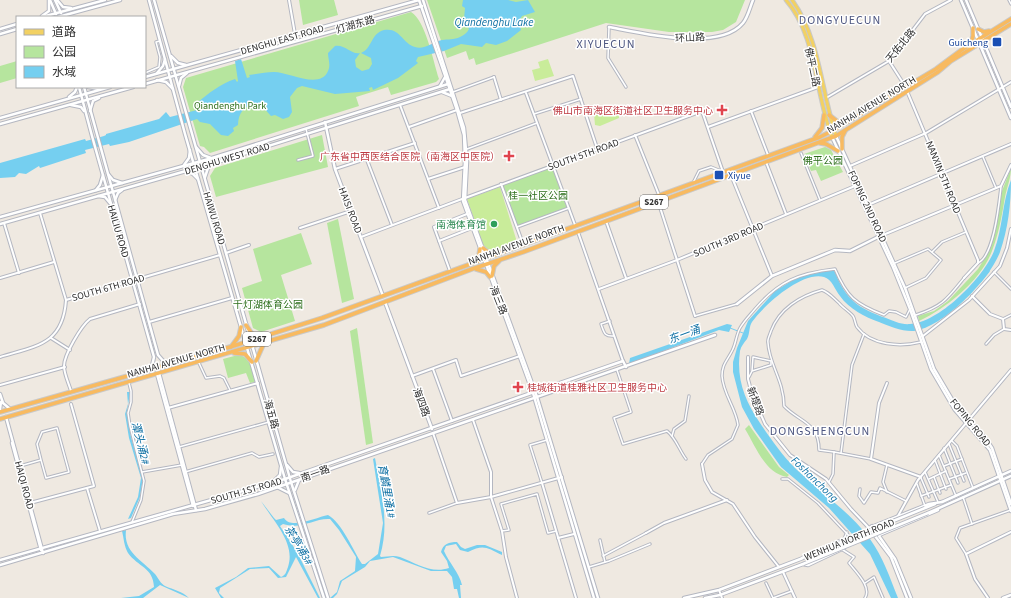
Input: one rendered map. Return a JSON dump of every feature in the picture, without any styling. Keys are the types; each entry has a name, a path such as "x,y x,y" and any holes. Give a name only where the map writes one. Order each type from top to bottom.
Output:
{"highway":[{"name":"NANHAI AVENUE NORTH","path":"0,418 252,347 324,324 815,144 834,136 907,91 1011,19"},
{"name":"NANHAI AVENUE NORTH","path":"982,39 1011,24"},
{"path":"970,44 973,36 973,28"},
{"path":"978,29 984,32 994,30"},
{"name":"NANHAI AVENUE NORTH","path":"0,412 144,370 230,348 251,341 383,296 813,139 832,131 905,86 936,69 970,44 978,42"},
{"path":"813,139 822,128 824,115"},
{"path":"829,115 838,122 849,121"},
{"path":"815,144 826,144 840,150 842,137 847,128"},
{"path":"471,264 477,258 481,248 489,252 499,254"},
{"path":"472,269 482,270 491,276 494,266 501,260"},
{"path":"246,326 252,334 262,337"},
{"path":"230,348 236,340 241,327"},
{"path":"256,361 264,343"},
{"path":"231,352 241,353 252,362"},
{"path":"189,358 192,361 191,364"}],"main road":[{"path":"49,0 58,16"},
{"path":"43,16 49,11 49,0"},
{"path":"56,0 65,8 77,8"},
{"path":"56,0 62,16"},
{"path":"46,16 105,0"},
{"path":"65,16 120,0"},
{"path":"146,0 150,4"},
{"path":"149,0 232,298 248,348 285,479 324,598"},
{"path":"419,0 423,5"},
{"name":"DENGHU EAST ROAD","path":"146,77 189,66 295,34 419,0"},
{"path":"423,0 423,5 445,74 460,113 467,149 464,198 481,248"},
{"name":"环山路","path":"609,27 679,39 719,35 730,32 744,22 753,0"},
{"name":"佛平二路","path":"786,0 795,13 808,42 824,115 834,136"},
{"path":"792,0 810,34 832,131"},
{"path":"961,0 1011,118"},
{"path":"966,0 1011,107"},
{"name":"HAIWU ROAD","path":"155,1 178,89 187,112 204,180 226,252 252,347"},
{"name":"灯湖东路","path":"170,76 423,5"},
{"path":"73,16 79,12"},
{"path":"0,29 16,24"},
{"path":"0,34 16,29"},
{"path":"170,55 178,63 189,66"},
{"path":"155,74 163,66 165,56"},
{"path":"440,57 449,84"},
{"path":"178,89 181,78 190,71"},
{"path":"440,86 444,81 445,74"},
{"path":"146,84 170,76"},
{"path":"156,80 166,82 174,90"},
{"name":"DENGHU WEST ROAD","path":"0,217 212,158 449,84"},
{"path":"67,99 77,88"},
{"name":"HAILIU ROAD","path":"78,88 96,150 109,187"},
{"name":"HAILIU ROAD","path":"84,88 107,171 112,206 154,357"},
{"path":"95,88 102,89"},
{"path":"0,118 81,95 86,95 106,88"},
{"path":"0,124 129,88"},
{"path":"452,90 452,97 464,135 464,198 467,214 481,248"},
{"name":"DENGHU WEST ROAD","path":"0,224 201,167 441,92 452,90"},
{"path":"96,91 95,95 97,97"},
{"path":"441,92 452,97"},
{"path":"90,113 93,102 104,95"},
{"path":"69,104 80,107 86,114"},
{"name":"HAISI ROAD","path":"325,122 335,169 383,296"},
{"name":"FOPING 2ND ROAD","path":"834,136 855,186 894,263 916,315 916,321"},
{"path":"195,146 203,155 212,158"},
{"path":"183,166 189,158 191,147"},
{"name":"FOPING 2ND ROAD","path":"840,150 850,166 868,205 916,321"},
{"path":"204,180 208,168 214,163"},
{"path":"107,171 113,180 122,184"},
{"path":"185,171 193,174 200,181"},
{"path":"96,190 101,182 103,172"},
{"path":"115,205 116,197 124,189"},
{"name":"HAILIU ROAD","path":"110,192 158,355"},
{"path":"98,196 108,199 112,206"},
{"path":"737,304 772,276 834,250 850,251 881,236"},
{"name":"海三路","path":"481,248 536,397 562,477 598,598"},
{"name":"海三路","path":"491,276 534,393"},
{"name":"海四路","path":"385,302 433,433"},
{"name":"FOPING ROAD","path":"916,321 921,342 931,369 944,392 967,422 990,444 1011,510"},
{"name":"FOPING ROAD","path":"920,333 923,336 934,369 949,397 967,422"},
{"name":"南一路","path":"0,565 173,514 258,494 715,335"},
{"name":"海五路","path":"252,347 291,482 328,598"},
{"path":"144,370 152,366 154,357 156,358 158,355 165,362 173,363"},
{"path":"534,393 624,361 626,367"},
{"path":"158,373 186,472 195,510"},
{"path":"158,373 182,466 194,505"},
{"name":"SOUTH 1ST ROAD","path":"0,560 285,479 534,393"},
{"path":"0,394 3,403 10,409"},
{"name":"海三路","path":"536,397 574,534 594,598"},
{"path":"0,398 2,403 0,409"},
{"path":"6,417 41,549"},
{"name":"HAIQI ROAD","path":"6,417 42,553"},
{"path":"286,463 293,472 302,473"},
{"path":"273,482 280,475 281,464"},
{"name":"WENHUA NORTH ROAD","path":"684,598 719,590 779,567 925,507 942,502 1001,475 1011,472"},
{"path":"803,564 928,513 1011,476"},
{"path":"295,492 296,485 301,479"},
{"name":"FOPING ROAD","path":"1002,479 1011,504"},
{"path":"275,487 284,489 291,495"},
{"path":"871,527 898,516 938,502 942,502"},
{"path":"878,536 932,514 944,506"},
{"name":"新堤路","path":"871,527 895,559 911,598"},
{"name":"新堤路","path":"878,536 891,558 907,598"},
{"path":"802,558 840,541 843,550 808,564 803,564"},
{"name":"WENHUA NORTH ROAD","path":"705,598 721,596 803,564"},
{"path":"591,589 595,587"},
{"path":"1003,598 1011,595"}],"street":[{"path":"289,0 295,34"},
{"name":"天佑北路","path":"825,98 889,61 925,14 951,0"},
{"path":"1009,0 1011,4"},
{"path":"609,27 608,58 626,88"},
{"path":"146,73 159,67 160,57 156,42 160,41"},
{"path":"889,61 905,86"},
{"path":"460,113 574,76 597,148"},
{"path":"452,90 494,77 501,100"},
{"path":"850,166 926,133 1011,82"},
{"path":"723,172 708,127 818,87"},
{"name":"NANXIN 5TH ROAD","path":"907,91 926,133 978,263"},
{"path":"526,92 575,226"},
{"path":"534,114 581,99"},
{"path":"400,105 416,143 438,208"},
{"path":"409,127 457,110"},
{"name":"SOUTH 5TH ROAD","path":"361,237 552,164 702,111 708,127"},
{"path":"751,111 768,156"},
{"path":"467,149 537,123"},
{"path":"298,160 314,156 305,128"},
{"path":"635,135 659,195"},
{"path":"335,169 367,160 416,143"},
{"path":"868,205 1011,144"},
{"path":"801,153 820,200"},
{"path":"983,156 996,188"},
{"path":"367,160 392,225"},
{"path":"766,162 786,214"},
{"path":"916,315 934,309 946,300 964,278 978,263 982,261 987,253 992,238 1001,186 1011,165"},
{"path":"428,179 465,166"},
{"path":"693,183 699,171 711,167 723,172"},
{"path":"731,175 754,228 772,276"},
{"path":"501,184 523,245"},
{"name":"SOUTH 3RD ROAD","path":"599,289 678,260 855,186"},
{"path":"881,236 1001,186"},
{"path":"658,201 695,316 737,304"},
{"path":"517,227 569,208"},
{"path":"300,228 351,211"},
{"name":"SOUTH 6TH ROAD","path":"40,213 66,300 220,254"},
{"path":"450,271 434,227 467,214"},
{"path":"605,221 626,278"},
{"path":"4,222 19,272"},
{"path":"439,241 472,228"},
{"path":"923,336 972,296 1000,266 1010,239 1011,229"},
{"path":"578,231 624,361"},
{"path":"932,252 942,242 966,232"},
{"path":"226,252 249,245"},
{"path":"894,263 928,249 941,260 926,278 905,288"},
{"path":"0,278 54,262"},
{"path":"779,567 755,537 733,504 712,492 705,480 702,464 708,456 732,439 738,426 723,385 722,374 725,359 732,352 738,332 746,319 767,295 781,284 798,276 823,270 835,269 842,286 850,297 876,313 884,315 889,311 896,312 906,317 910,309"},
{"path":"994,272 1011,289"},
{"path":"921,342 902,346 889,345 864,334 857,326 850,313 828,292 822,290 801,299 780,313 767,342 782,384 784,406 804,420 815,432 819,450 871,459 921,477 929,497"},
{"path":"972,296 990,314 1003,319 1011,315"},
{"path":"149,322 232,298"},
{"path":"0,357 42,343 51,338 60,325 65,312 66,300"},
{"path":"72,391 64,367 70,350 84,324 90,318 140,304"},
{"path":"1003,319 1004,329"},
{"path":"610,321 601,325 604,334 608,337 615,336"},
{"path":"986,344 994,335 1004,329 1011,330"},
{"path":"841,453 852,365 864,334"},
{"path":"51,338 70,350"},
{"path":"412,376 456,360 461,376 520,356"},
{"name":"新堤路","path":"748,357 748,379 755,403 765,424 790,455 829,482 851,509 871,527"},
{"path":"748,379 752,371 753,357 771,361 771,365 752,371"},
{"path":"198,362 206,378 220,376 224,378 230,390"},
{"path":"0,385 64,367"},
{"path":"433,369 452,422"},
{"path":"617,370 631,412 614,418 623,444 667,431 672,436 679,450 686,459"},
{"path":"898,516 906,500 921,477 948,443 1011,370"},
{"path":"129,382 131,402 128,413 144,481 141,500 132,522"},
{"path":"168,408 258,383"},
{"path":"871,459 879,403 887,383"},
{"path":"672,436 674,429 685,421 690,396"},
{"path":"30,504 94,486 71,404"},
{"path":"473,418 491,472 491,497 502,531 506,557 517,598"},
{"path":"179,447 269,422"},
{"path":"57,428 69,472 46,478 41,460 37,444 42,432 57,428"},
{"name":"海四路","path":"433,433 457,503"},
{"path":"547,440 530,445 576,598"},
{"path":"951,440 957,446 973,488"},
{"path":"948,443 964,481"},
{"path":"944,448 958,483"},
{"path":"829,482 833,474 834,452"},
{"path":"186,472 252,453 260,457 273,454"},
{"path":"939,455 956,496"},
{"path":"944,466 962,459"},
{"path":"20,466 41,460"},
{"path":"935,460 946,488"},
{"path":"887,464 883,482 888,492"},
{"path":"142,472 182,466"},
{"path":"925,472 938,502"},
{"path":"928,479 946,472"},
{"path":"949,479 967,472"},
{"path":"429,513 457,503 491,497 562,477"},
{"path":"934,477 940,493"},
{"path":"782,479 788,479 818,503 853,540"},
{"path":"916,484 925,507"},
{"path":"921,496 946,488 951,484"},
{"path":"87,488 100,531"},
{"path":"860,489 859,498 866,503 872,491 878,493 880,488 906,500"},
{"path":"502,531 509,530 501,504 536,494 548,533 556,531"},
{"path":"963,497 972,524"},
{"path":"603,556 664,523 727,500"},
{"path":"988,598 975,579 966,554 956,538 960,528 1011,510"},
{"path":"840,541 844,539 847,532"},
{"path":"966,554 1011,532"},
{"path":"558,538 574,534"},
{"path":"600,540 605,562"},
{"path":"589,567 650,544"},
{"path":"843,550 854,557 849,563 864,584 868,594 865,598"},
{"path":"783,572 795,598"},
{"path":"864,584 874,577 883,598"},
{"path":"766,583 773,598 792,591"},
{"path":"719,590 721,596"}],"green space":[{"path":"299,0 334,0 338,15 303,25"},
{"path":"427,0 745,0 736,22 723,30 712,32 669,32 606,23 476,65 474,58 469,60 466,51 447,58"},
{"name":"Qiandenghu Park","path":"411,12 421,24 425,32 439,79 436,82 391,95 388,87 356,97 359,106 210,153 204,147 200,146 183,87 186,78"},
{"path":"548,59 554,76 535,81 532,70 540,68 538,62"},
{"path":"16,61 16,78 0,83 0,66"},
{"path":"613,107 619,110 619,118 600,126 595,125 594,114"},
{"path":"322,135 328,167 216,197 210,176 215,168"},
{"name":"佛平公园","path":"825,147 831,150 843,172 821,181 816,170 811,171 804,154"},
{"name":"桂一社区公园","path":"552,164 569,208 517,227 501,184"},
{"path":"1011,168 1010,179 998,231 987,262 980,272 952,301 919,321 918,316 934,311 948,301 978,269 988,253 994,234 1002,191"},
{"name":"南海体育馆","path":"500,187 517,242 491,251 484,248 467,199"},
{"path":"338,219 354,299 342,303 327,223"},
{"name":"千灯湖体育公园","path":"301,233 312,264 281,275 295,321 261,332 253,328 242,288 262,281 253,249"},
{"path":"357,328 373,443 366,445 350,331"},
{"path":"238,355 246,358 248,361 252,369 255,382 250,383 246,373 228,378 223,359"},
{"path":"749,425 779,467 789,475 787,477 779,475 767,465 757,451 745,429"}],"water":[{"name":"Qiandenghu Lake","path":"463,0 508,0 516,2 528,0 535,12 522,16 519,21 521,30 507,41 496,45 486,43 482,47 461,44 444,51 418,57 416,61 418,63 398,78 373,90 372,87 369,88 370,91 335,94 302,86 297,88 290,97 292,112 289,117 283,119 275,115 271,116 261,105 256,104 248,106 244,109 238,120 238,125 233,128 234,131 228,136 221,135 210,124 200,122 197,119 129,142 110,146 109,144 85,150 86,153 40,168 39,166 26,174 19,173 15,177 0,178 0,163 85,139 86,141 104,136 106,134 159,119 166,112 170,117 197,110 199,108 197,103 210,92 235,79 237,82 238,81 235,61 241,59 247,78 250,77 249,75 274,72 311,80 324,76 328,71 328,53 335,46 360,53 355,60 356,67 362,71 369,69 372,64 371,58 361,53 365,51 376,34 384,30 394,31 411,45 418,48 425,47 442,40 458,38 465,34 469,29 464,19 465,8 462,6"},
{"path":"1011,180 1010,207 1007,225 1003,243 995,263 976,288 939,321 926,328 914,331 905,331 892,327 868,318 858,312 844,301 827,278 815,277 805,279 795,284 765,307 752,322 747,339 740,349 739,371 743,389 755,415 781,453 791,464 844,511 870,539 882,560 898,598 891,598 870,554 829,508 781,467 754,429 742,407 733,372 733,362 737,348 748,321 775,291 793,280 806,275 833,270 844,290 854,302 868,311 904,324 922,322 934,316 959,297 971,285 989,262 997,242"},
{"path":"727,324 732,325 729,332 719,330 629,364 630,358"},
{"path":"127,392 130,392 127,412 131,437 143,478 140,497 131,518 128,519 138,497 141,478 129,438 125,414 128,404"},
{"path":"375,458 384,507 384,531 381,557 397,556 424,567 436,570 449,568 447,561 441,552 443,547 449,543 457,542 465,549 477,545 485,545 502,552 502,555 489,549 478,548 468,552 460,550 456,544 446,546 444,551 448,560 459,576 462,585 460,585 461,598 459,598 457,589 454,589 452,577 447,571 431,571 393,557 370,561 365,567 342,581 337,594 333,598 330,598 337,592 340,581 355,571 356,557 339,530 330,519 324,519 296,526 283,524 280,526 297,552 320,598 318,598 296,557 286,577 278,578 269,568 250,569 220,588 219,593 224,598 221,598 215,588 236,577 248,568 269,566 281,577 286,572 290,558 289,549 282,532 261,501 276,520 284,518 292,523 298,523 328,515 343,530 362,564 365,564 378,554 383,523 373,459"},
{"path":"126,530 127,544 134,555 155,574 164,585 181,592 189,598 160,585 143,598 121,598 139,596 154,587 153,580 148,571 128,553 122,531"}],"waterway":[{"name":"Foshanchong","path":"980,281 988,271"},
{"name":"东一涌","path":"730,328 743,333"}],"place":[{"name":"Guicheng","path":"997,42"},
{"name":"佛山市南海区街道社区卫生服务中心","path":"722,110"},
{"name":"广东省中西医结合医院（南海区中医院）","path":"509,156"},
{"name":"Xiyue","path":"719,175"},
{"name":"南海体育馆","path":"494,224"},
{"name":"桂城街道桂雅社区卫生服务中心","path":"518,387"}],"district":[{"name":"DONGYUECUN","path":"840,20"},
{"name":"XIYUECUN","path":"606,44"},
{"name":"DONGSHENGCUN","path":"820,431"}],"water label":[{"name":"潭头涌2#","path":"141,443"},
{"name":"育麟里涌1#","path":"387,491"},
{"name":"茶亭涌3#","path":"299,545"}]}
